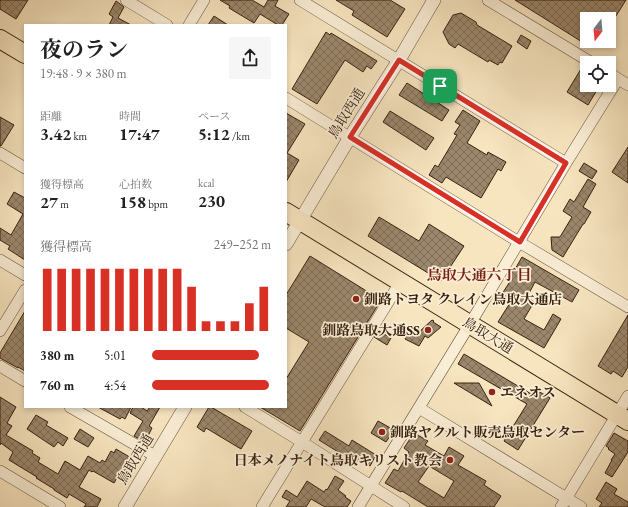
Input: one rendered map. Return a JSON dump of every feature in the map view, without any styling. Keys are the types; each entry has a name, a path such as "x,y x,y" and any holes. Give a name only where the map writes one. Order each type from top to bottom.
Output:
{"highway":[{"path":"0,39 24,53"},
{"name":"鳥取大通","path":"293,216 622,418"}],"street":[{"path":"126,0 165,24"},
{"path":"190,24 204,0"},
{"path":"300,0 566,163"},
{"name":"鳥取西通","path":"287,240 293,216 350,137 399,60 434,0"},
{"path":"488,0 580,56"},
{"path":"358,507 618,79"},
{"path":"287,99 628,307"},
{"path":"0,153 24,167"},
{"path":"0,260 24,274"},
{"path":"262,507 401,282"},
{"path":"0,331 24,292"},
{"path":"0,366 24,380"},
{"path":"564,502 622,418 628,396"},
{"path":"72,408 155,456"},
{"name":"鳥取西通","path":"125,507 184,408"},
{"path":"247,408 404,507"},
{"path":"419,408 564,502 581,507"},
{"path":"0,471 60,507"}],"building":[{"path":"0,0 28,0 16,19 0,9"},
{"path":"220,0 252,0 264,7 268,0 278,0 275,6 289,14 283,24 276,24 260,14 254,23 229,8 230,6"},
{"path":"336,0 390,0 405,9 387,37 352,15 354,11"},
{"path":"515,0 626,0 616,16 616,12 580,12 580,41"},
{"path":"116,1 124,7 118,18 129,24 110,24 113,17 109,14"},
{"path":"461,13 476,22 477,25 512,46 502,63 500,62 498,65 489,60 488,62 458,44 455,48 449,44 443,32 453,15"},
{"path":"214,16 226,24 209,24"},
{"path":"326,32 330,35 331,33 377,61 371,69 367,66 363,72 345,60 317,104 292,89"},
{"path":"521,35 531,41 527,49 517,42"},
{"path":"580,71 580,92 596,92 588,105 567,92"},
{"path":"407,83 449,110 442,121 399,95"},
{"path":"463,110 480,121 467,143 487,155 488,152 506,162 501,171 498,169 481,198 446,177 442,183 429,175 435,165 438,167 457,135 454,134 460,125 455,122"},
{"path":"390,111 434,138 426,150 383,122"},
{"path":"287,114 305,124 287,153"},
{"path":"0,117 14,125 1,146 0,146"},
{"path":"628,147 628,183 612,172"},
{"path":"287,153 299,160 287,180"},
{"path":"584,163 597,171 592,179 579,171"},
{"path":"588,179 596,184 583,207 591,212 563,257 552,250 551,237 560,237 572,217 563,211 570,199 574,202"},
{"path":"14,192 24,197 24,259 8,249 10,246 0,240 0,228 11,235 23,214 7,204"},
{"path":"379,217 419,241 429,224 464,246 441,281 368,236"},
{"path":"310,256 381,300 300,431 262,408 287,408 287,377 309,342 287,329 287,293"},
{"path":"522,257 579,290 572,302 535,282 527,297 534,302 524,319 544,330 553,314 561,319 544,348 498,322 510,303 500,297 511,280 507,278 512,270 514,271"},
{"path":"24,313 24,370 0,358 0,353"},
{"path":"628,315 628,367 622,377 613,371 611,374 598,366"},
{"path":"432,320 441,327 428,338 425,336 419,346 405,339 410,330 417,334"},
{"path":"379,331 391,338 387,345 374,337"},
{"path":"464,354 533,395 538,391 550,398 518,450 504,441 527,404 458,364"},
{"path":"454,383 479,383 492,406"},
{"path":"0,397 16,407 7,423 12,426 6,435 33,451 32,453 40,458 38,462 58,474 65,461 80,470 88,456 100,463 102,460 105,462 111,451 114,453 116,449 133,459 126,471 122,469 114,483 89,470 79,487 101,499 97,507 84,507 86,504 69,494 67,498 9,460 13,452 1,443 0,445"},
{"path":"100,408 130,408 125,419 122,417 120,419"},
{"path":"132,408 142,408 147,411 149,408 159,408 149,426 152,428 145,442 134,436 143,421 130,413"},
{"path":"208,408 213,408 252,431 241,449 206,428 204,432 197,427"},
{"path":"36,415 48,422 46,425 68,438 63,446 58,442 54,447 27,429"},
{"path":"378,421 394,430 386,442 371,433"},
{"path":"80,429 94,438 88,447 74,439"},
{"path":"325,431 349,446 352,440 376,455 370,466 358,459 356,463 319,440"},
{"path":"414,433 428,441 425,445 444,456 449,447 464,456 458,465 486,481 484,485 501,496 494,507 428,507 402,491 401,492 385,483 394,469 398,471 409,452 404,448","holes":["429,466 454,481 444,498 418,482"]},
{"path":"614,433 628,441 628,452 612,477 605,473 615,454 606,446"},
{"path":"335,476 344,481 338,490 351,501 347,507 325,507 311,499 306,507 286,507 290,501 282,497 286,490 297,497 307,481 324,492 326,489 327,490"},
{"path":"606,482 617,489 614,494 628,502 628,507 599,507 602,503 596,499"}],"place":[{"name":"釧路トヨタ クレイン鳥取大通店","path":"356,299"},
{"name":"釧路鳥取大通SS","path":"428,330"},
{"name":"エネオス","path":"492,392"},
{"name":"釧路ヤクルト販売鳥取センター","path":"382,432"},
{"name":"日本メノナイト鳥取キリスト教会","path":"450,460"}],"district":[{"name":"鳥取大通六丁目","path":"479,274"}],"route":[{"path":"399,60 440,86 566,163 520,242 350,137 399,60"}]}
